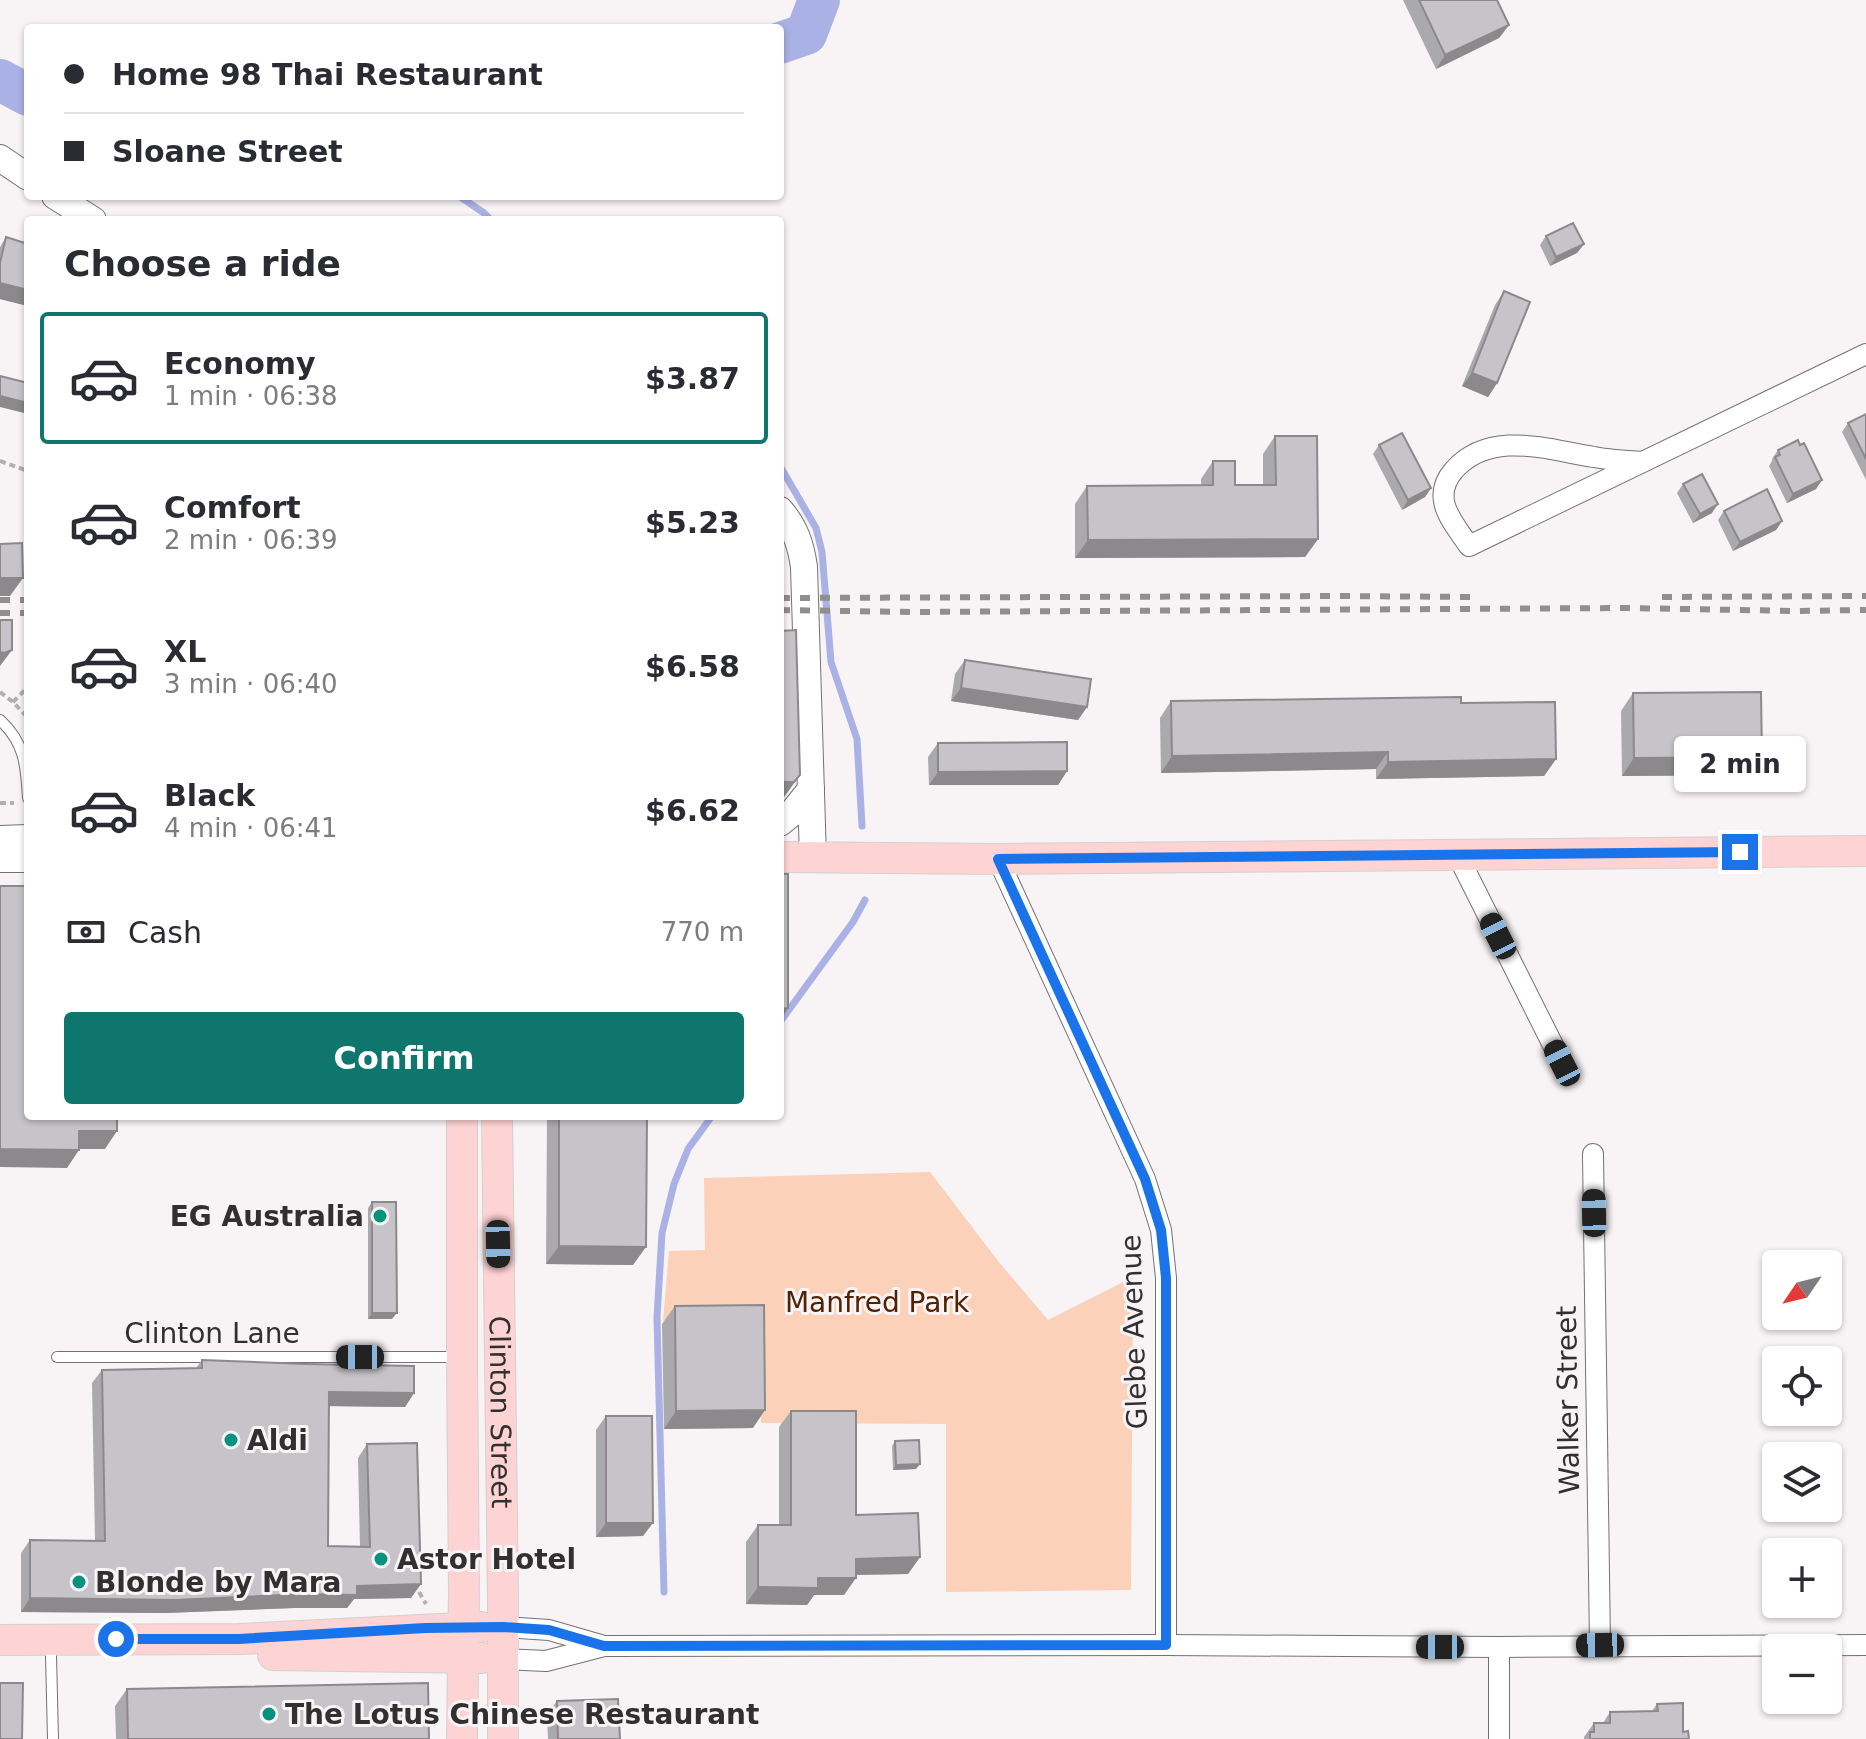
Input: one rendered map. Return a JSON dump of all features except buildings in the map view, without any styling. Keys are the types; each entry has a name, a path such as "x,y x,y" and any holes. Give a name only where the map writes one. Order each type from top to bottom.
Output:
{"main road":[{"path":"784,857 998,859 1866,851"},
{"name":"Clinton Street","path":"462,1120 462,1739"},
{"name":"Clinton Street","path":"497,1120 503,1739"},
{"path":"462,1181 497,1181"},
{"path":"0,1640 239,1639 503,1627"},
{"path":"0,1656 239,1655 503,1659"}],"street":[{"path":"0,158 24,174"},
{"path":"61,200 87,216"},
{"path":"1643,462 1595,458 1528,445 1490,448 1474,454 1451,473 1442,499 1447,514 1469,546 1643,462 1866,354"},
{"path":"784,516 797,535 803,558 813,858"},
{"path":"784,820 811,789"},
{"path":"0,859 21,841"},
{"path":"1457,854 1562,1063"},
{"name":"Glebe Avenue","path":"998,859 1145,1179 1161,1230 1167,1340 1166,1645"},
{"name":"Walker Street","path":"1593,1154 1600,1645"},
{"path":"503,1627 549,1630 604,1646"},
{"path":"503,1659 546,1661 604,1646 1866,1645"},
{"path":"1499,1647 1499,1739"}],"lane":[{"path":"0,720 15,736 24,758"},
{"name":"Clinton Lane","path":"57,1357 462,1357"},
{"path":"51,1655 53,1739"}],"path":[{"path":"0,461 24,470"},
{"path":"13,702 24,691"},
{"path":"0,692 24,714"},
{"path":"419,1592 427,1606"}],"green space":[{"name":"Manfred Park","path":"930,1172 1048,1320 1133,1277 1131,1590 946,1592 946,1424 761,1423 756,1321 663,1321 669,1251 705,1250 704,1178"}],"waterway":[{"path":"784,42 806,34 819,0"},
{"path":"0,80 24,93"},
{"path":"465,200 487,216"},
{"path":"784,473 816,528 822,552 831,662 857,739 862,826"},
{"path":"784,1017 853,922 865,900"},
{"path":"664,1592 657,1317 662,1233 674,1184 688,1149 709,1120"}],"railway":[{"path":"1662,597 1866,596"},
{"path":"784,598 1474,597"},
{"path":"0,600 24,600"},
{"path":"784,610 1866,610"},
{"path":"0,613 24,613"}],"place":[{"name":"EG Australia","path":"380,1216"},
{"name":"Aldi","path":"231,1440"},
{"name":"Astor Hotel","path":"381,1559"},
{"name":"Blonde by Mara","path":"79,1582"},
{"name":"The Lotus Chinese Restaurant","path":"269,1714"}],"route":[{"path":"116,1639 239,1639 425,1628 503,1627 549,1630 604,1646 1166,1645 1167,1340 1161,1230 1145,1179 998,859 1740,852"}]}
